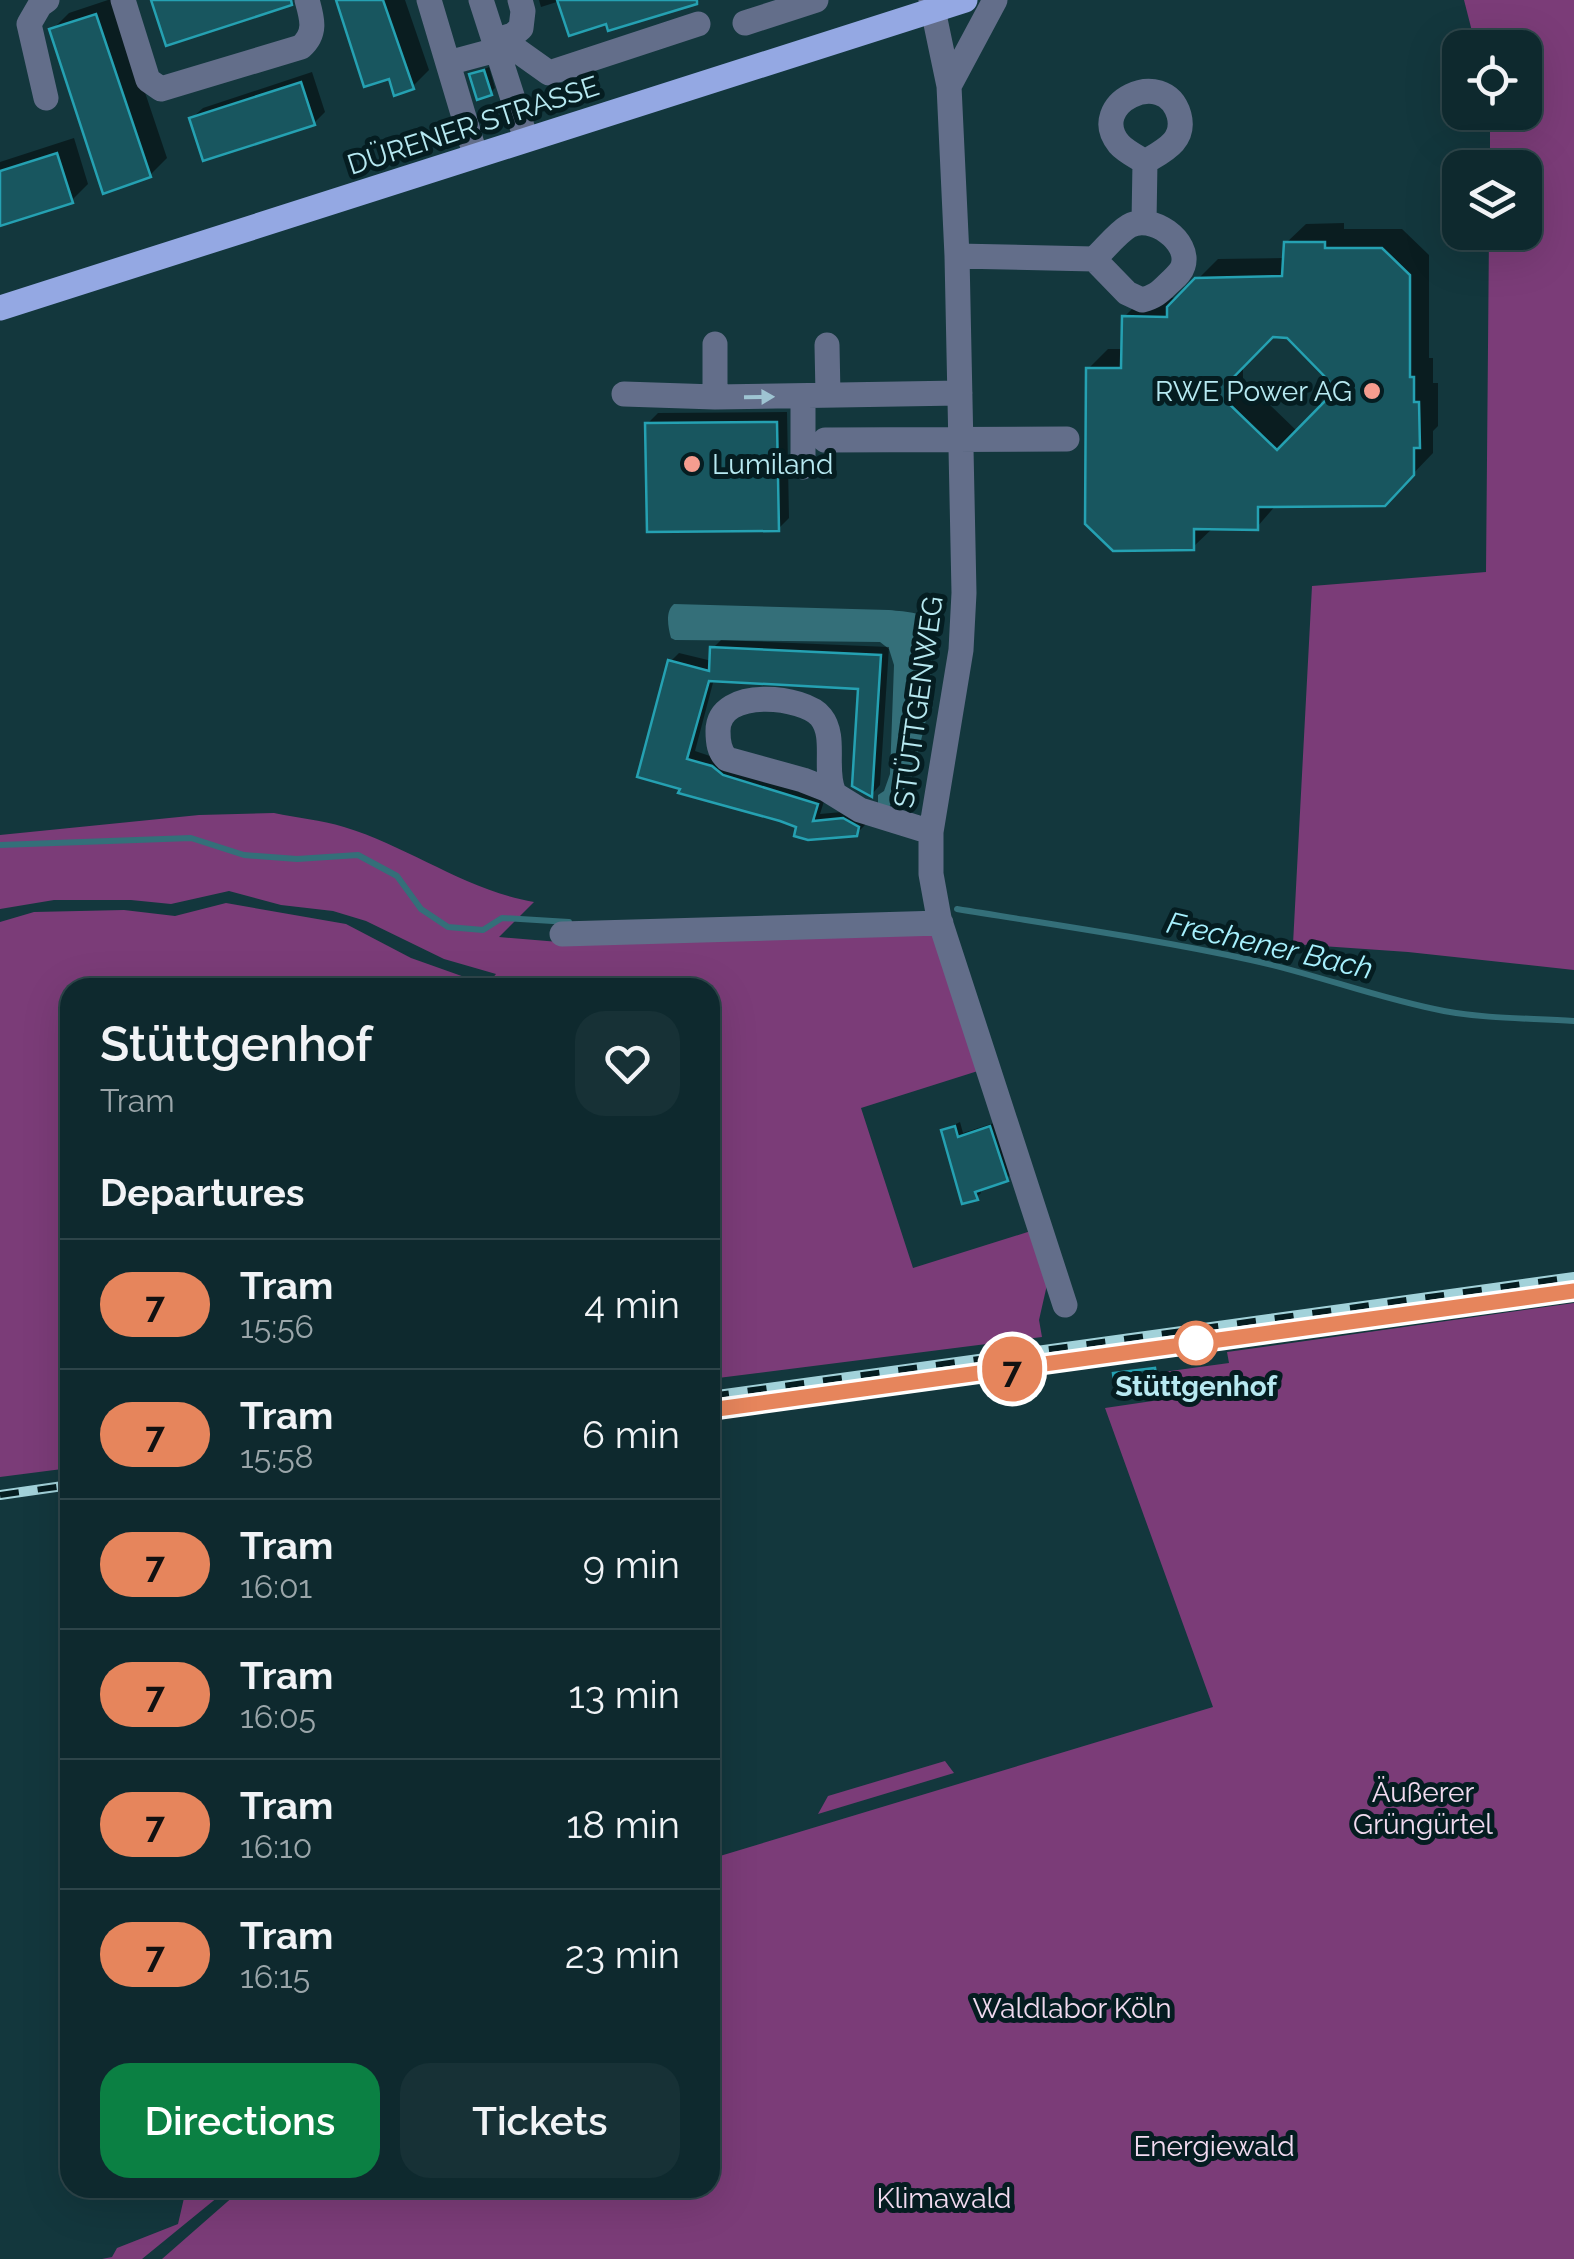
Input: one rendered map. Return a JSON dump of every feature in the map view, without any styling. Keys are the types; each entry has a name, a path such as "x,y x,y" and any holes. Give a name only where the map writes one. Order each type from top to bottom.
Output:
{"main road":[{"name":"DÜRENER STRASSE","path":"0,308 933,5 964,0"}],"street":[{"path":"46,98 29,24 47,0"},
{"path":"123,0 148,80 162,89 301,47 312,32 307,0"},
{"path":"429,0 475,154"},
{"path":"481,0 526,140"},
{"path":"448,63 513,35 521,28 520,0"},
{"path":"745,23 816,0"},
{"path":"949,86 995,0"},
{"name":"STÜTTGENWEG","path":"933,5 949,86 964,593 962,631 931,832 939,916 1065,1305"},
{"path":"495,46 511,46 549,73 698,24"},
{"path":"1144,222 1145,162"},
{"path":"957,256 1094,260 1127,293 1142,300 1156,296 1182,271 1185,260 1182,248 1160,226 1144,222 1130,225 1094,260"},
{"path":"714,344 715,397"},
{"path":"803,467 827,345"},
{"path":"624,394 715,397 960,393"},
{"path":"825,440 1066,439"},
{"path":"834,793 828,775 828,733 817,712 797,704 747,700 733,703 723,712 718,742 727,760 803,780 860,810 931,832"},
{"path":"562,934 939,916"}],"green space":[{"path":"1464,0 1574,0 1574,970 1293,944 1312,586 1486,572 1489,250 1542,250 1542,150 1490,150 1490,130 1542,130 1542,30 1472,30"},
{"path":"274,813 344,827 484,888 534,902 499,937 559,942 933,933 981,1070 861,1108 913,1268 1034,1230 1049,1276 1039,1320 1042,1337 720,1378 720,978 493,978 496,974 444,959 366,921 229,891 171,904 54,900 0,909 0,835 199,815"},
{"path":"226,903 346,924 411,958 467,978 60,978 60,1469 0,1477 0,922 34,912 124,910 175,916"},
{"path":"1574,1303 1574,2259 162,2259 232,2198 720,2198 720,1856 1213,1707 1105,1408 1166,1399 1163,1372 1229,1363 1227,1352"},
{"path":"945,1761 954,1773 818,1814 828,1796"},
{"path":"184,2198 217,2198 142,2259 102,2259 112,2257 117,2248 178,2224"}],"water":[{"path":"674,604 889,610 927,619 934,629 929,708 908,793 894,799 889,807 878,805 878,795 884,791 890,774 894,665 889,649 880,642 675,640 671,638 668,620"}],"building":[{"path":"151,0 291,0 292,5 166,46"},
{"path":"336,0 383,0 414,89 394,96 389,79 364,87"},
{"path":"557,0 697,0 697,4 608,31 606,24 569,36"},
{"path":"96,14 151,177 103,194 49,29"},
{"path":"484,70 492,95 477,100 469,74"},
{"path":"301,82 315,125 203,161 189,118"},
{"path":"57,153 73,203 0,226 0,171"},
{"name":"RWE Power AG","path":"1284,242 1325,242 1325,248 1382,248 1410,275 1410,377 1414,377 1414,402 1419,402 1420,448 1414,448 1414,475 1385,506 1258,507 1258,530 1194,529 1194,550 1113,551 1085,524 1086,368 1121,368 1122,316 1167,317 1167,307 1195,278 1282,276","holes":["1273,337 1287,338 1329,381 1329,397 1277,450 1225,400 1225,386"]},
{"path":"777,422 779,531 647,532 645,423"},
{"path":"710,647 881,655 872,797 852,786 858,689 709,681 687,759 712,766 723,775 818,804 813,821 843,818 859,827 857,836 808,840 794,836 796,827 780,821 678,793 680,789 637,777 668,660 709,671"},
{"path":"955,1126 958,1137 990,1126 1008,1181 975,1192 978,1200 962,1204 941,1130"},
{"path":"1155,1368 1159,1391 1116,1396 1113,1373"}],"waterway":[{"name":"Frechener Bach","path":"0,845 191,838 244,855 297,859 358,855 397,876 421,909 448,927 483,930 502,918 569,922"},
{"name":"Frechener Bach","path":"957,909 1251,960 1444,1011 1574,1021"}],"railway":[{"path":"720,1395 1574,1277"},
{"path":"0,1495 60,1486"}],"tram line":[{"name":"7","path":"720,1409 1574,1291"}],"place":[{"name":"RWE Power AG","path":"1372,391"},
{"name":"Lumiland","path":"692,464"},
{"name":"Stüttgenhof","path":"1196,1343"}],"park label":[{"name":"Äußerer Grüngürtel","path":"1423,1808"},
{"name":"Waldlabor Köln","path":"1072,2008"},
{"name":"Energiewald","path":"1214,2146"},
{"name":"Klimawald","path":"944,2198"}]}
